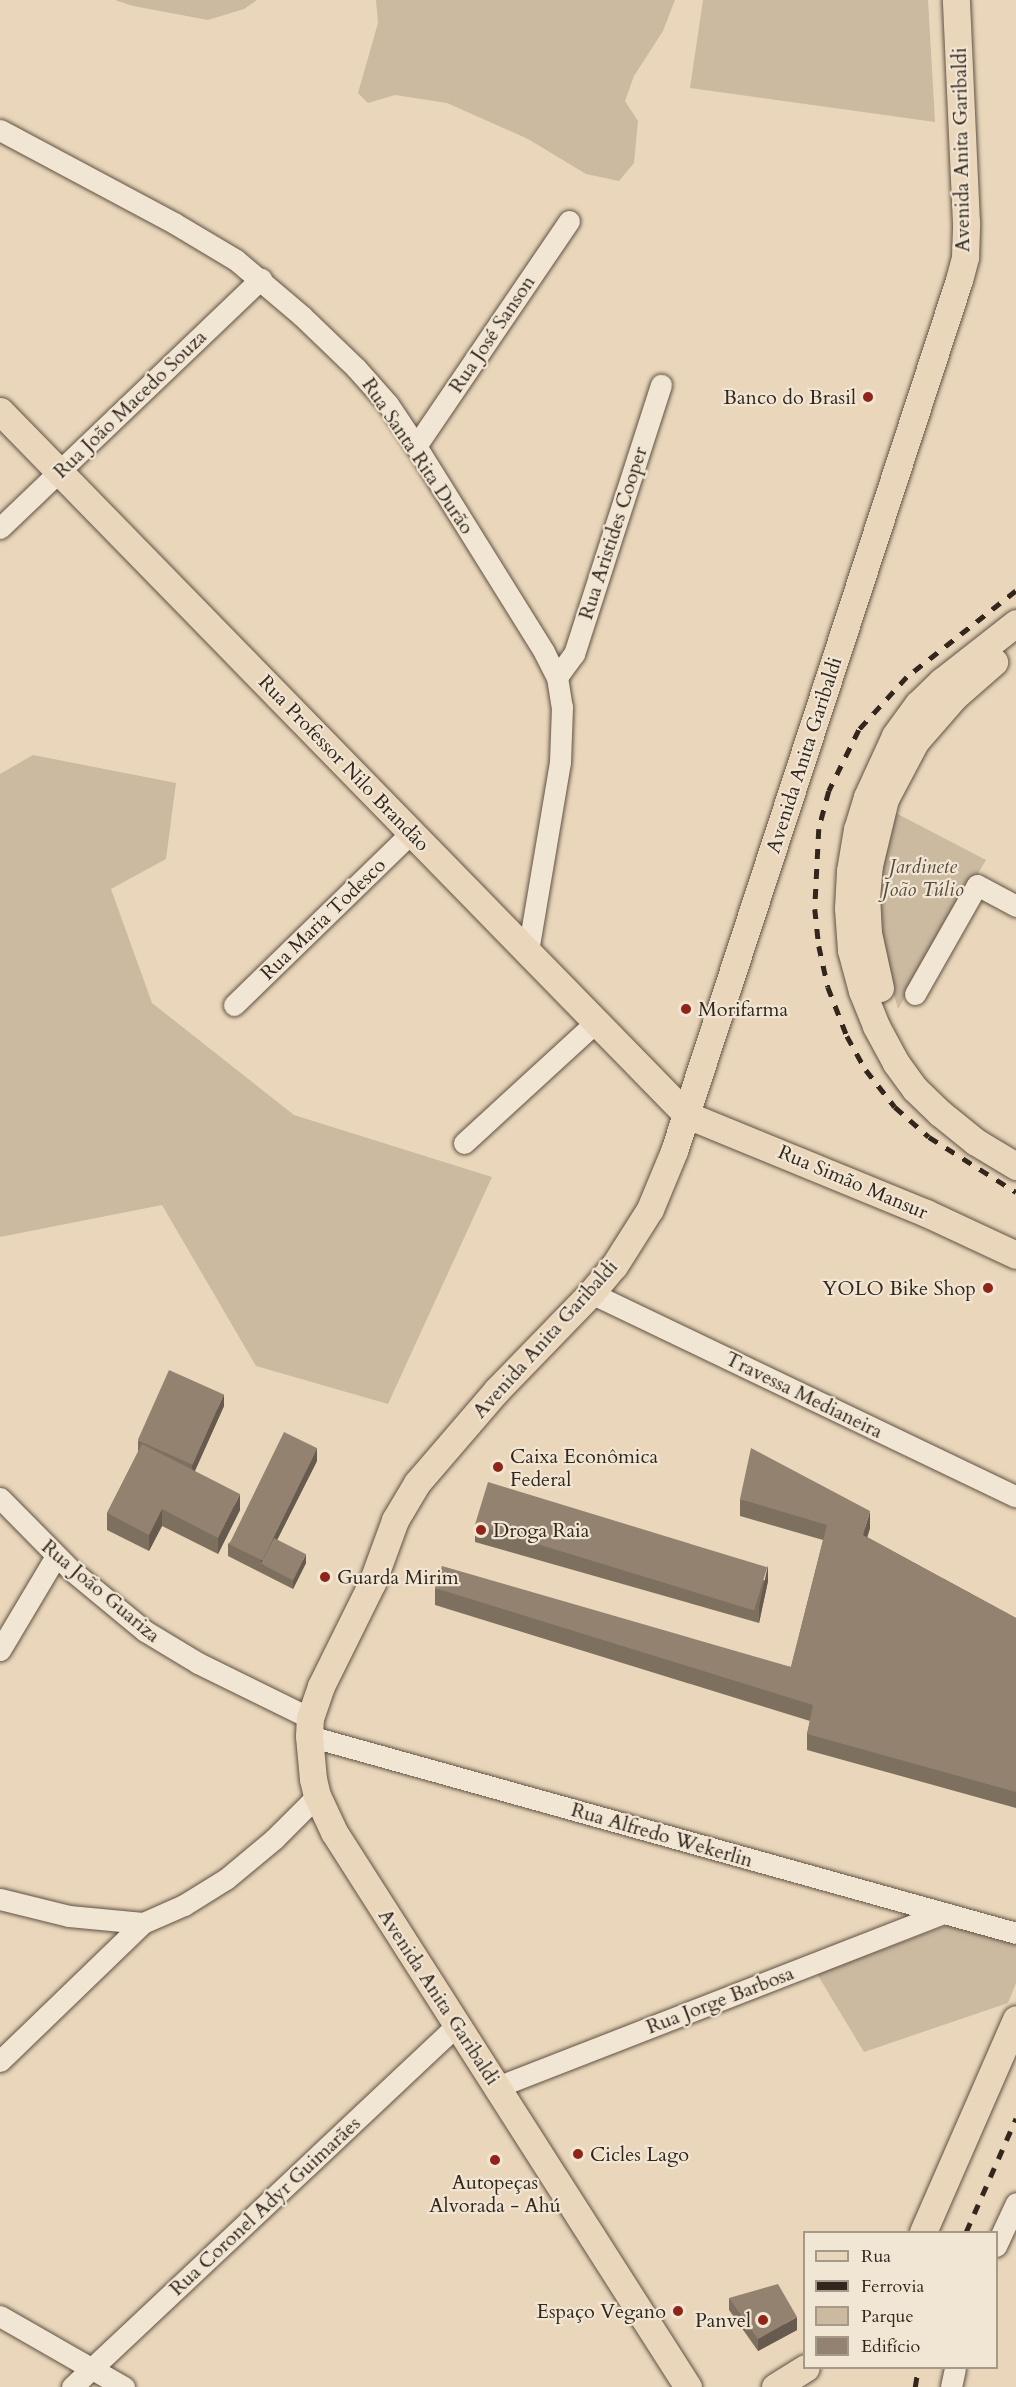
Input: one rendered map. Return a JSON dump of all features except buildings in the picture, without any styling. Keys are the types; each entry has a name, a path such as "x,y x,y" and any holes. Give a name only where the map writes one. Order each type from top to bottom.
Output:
{"main road":[{"name":"Avenida Anita Garibaldi","path":"688,2387 340,1842 317,1796 310,1765 309,1727 321,1686 372,1583 395,1520 417,1483 496,1391 591,1293 633,1238 650,1209 687,1115 965,257 966,230 956,0"},
{"name":"Rua Professor Nilo Brandão","path":"0,411 687,1115"},
{"path":"1016,623 942,681 918,704 895,736 871,786 857,829 850,871 848,908 851,950 862,991 876,1026 896,1063 915,1089 940,1113 976,1142 1016,1166"},
{"path":"1016,644 955,696 909,752 885,799 869,865 866,898 874,969 883,999 911,1054 933,1083 955,1105 1016,1148"},
{"name":"Rua Simão Mansur","path":"687,1115 926,1213 1016,1256"},
{"path":"923,2231 1016,2019"},
{"path":"775,2387 803,2369"}],"street":[{"name":"Rua Santa Rita Durão","path":"0,130 205,241 261,279 374,386 416,446 544,652 556,677 562,707 560,762 528,952"},
{"name":"Rua José Sanson","path":"416,446 569,221"},
{"name":"Rua João Macedo Souza","path":"0,528 261,279"},
{"name":"Rua Aristides Cooper","path":"556,677 574,654 661,385"},
{"name":"Rua Maria Todesco","path":"234,1005 411,833"},
{"path":"915,994 977,885 1016,906"},
{"path":"464,1143 596,1022"},
{"name":"Travessa Medianeira","path":"591,1293 1016,1497"},
{"name":"Rua João Guariza","path":"0,1498 56,1556 124,1615 168,1646 309,1727"},
{"path":"0,1650 56,1556"},
{"name":"Rua Alfredo Wekerlin","path":"309,1727 1016,1933"},
{"path":"0,2061 143,1923 184,1905 226,1879 274,1839 317,1796"},
{"path":"0,1899 69,1916 143,1923"},
{"name":"Rua Jorge Barbosa","path":"497,2087 943,1913"},
{"name":"Rua Coronel Adyr Guimarães","path":"72,2387 458,2025"},
{"path":"998,2242 1016,2203"},
{"path":"0,2316 124,2387"},
{"path":"951,2387 955,2369"}],"green space":[{"path":"115,0 257,0 244,9 208,20 133,6"},
{"path":"376,0 675,0 663,31 634,76 625,101 638,121 634,163 619,181 586,174 528,139 447,103 395,95 368,103 358,93 378,23"},
{"path":"703,0 928,0 935,122 690,88"},
{"path":"33,755 176,783 166,859 111,889 152,1003 294,1115 492,1177 388,1404 256,1366 162,1205 0,1237 0,774"},
{"name":"Jardinete João Túlio","path":"890,810 986,860 898,1009 880,942 877,879"},
{"path":"953,1923 1016,1942 1016,1983 1008,2003 864,2052 817,1974"}],"railway":[{"path":"1016,591 907,677 859,730 829,791 819,829 815,909 819,946 828,987 847,1036 866,1070 895,1107 929,1137 1016,1192"},
{"path":"966,2231 1016,2118"},
{"path":"915,2387 918,2369"}],"place":[{"name":"Banco do Brasil","path":"868,397"},
{"name":"Morifarma","path":"686,1009"},
{"name":"YOLO Bike Shop","path":"988,1288"},
{"name":"Caixa Econômica Federal","path":"498,1467"},
{"name":"Droga Raia","path":"481,1530"},
{"name":"Guarda Mirim","path":"325,1577"},
{"name":"Cicles Lago","path":"578,2154"},
{"name":"Autopeças Alvorada - Ahú","path":"495,2160"},
{"name":"Espaço Vegano","path":"678,2311"},
{"name":"Panvel","path":"763,2320"}]}
